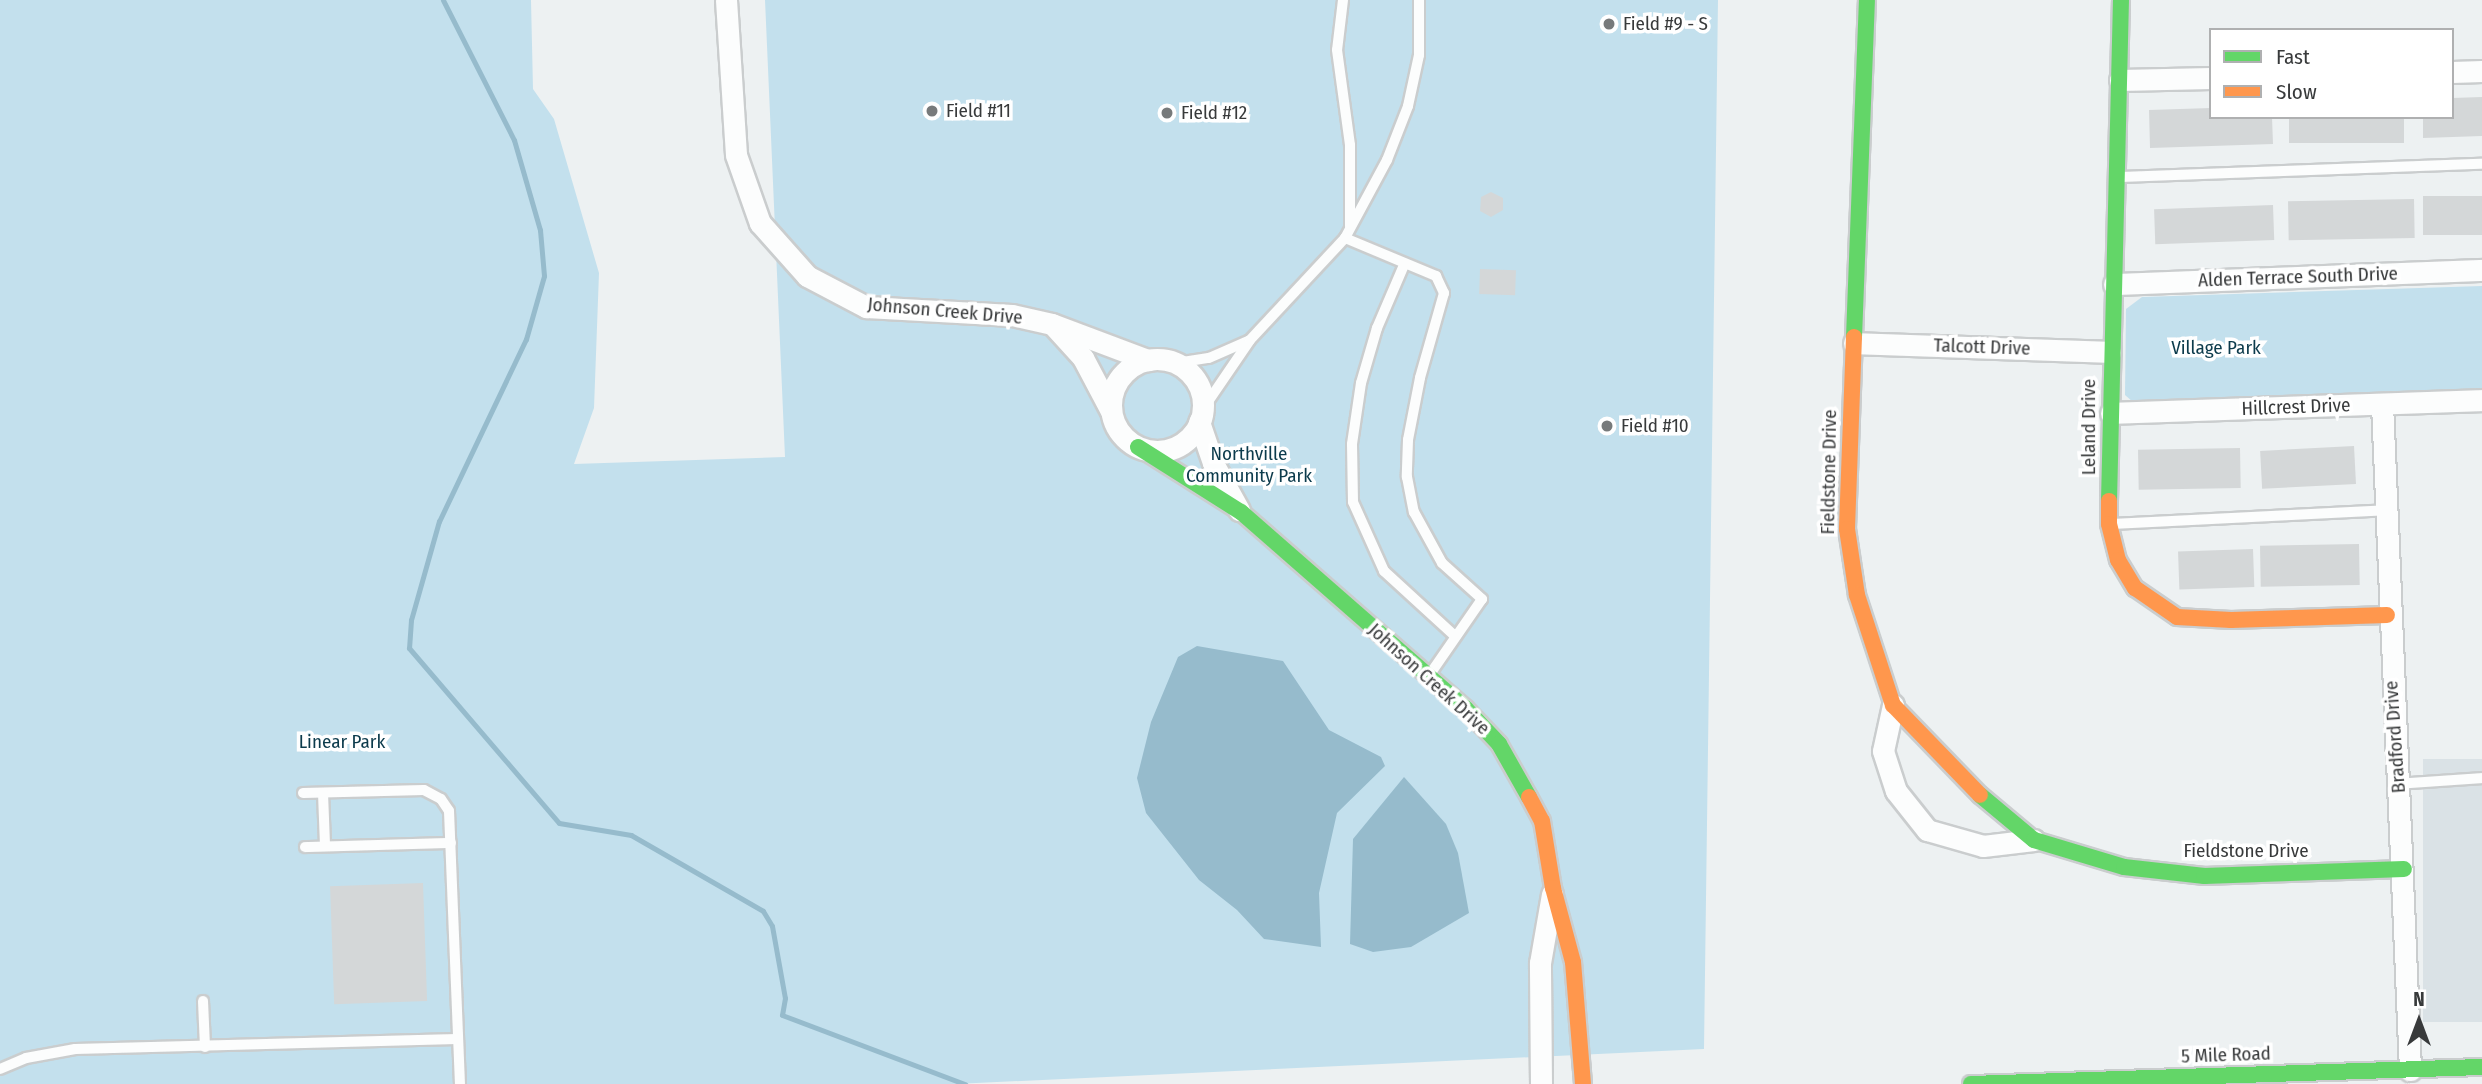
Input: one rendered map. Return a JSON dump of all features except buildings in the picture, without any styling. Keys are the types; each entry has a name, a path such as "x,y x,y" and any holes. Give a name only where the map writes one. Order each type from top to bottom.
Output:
{"street":[{"name":"Johnson Creek Drive","path":"726,0 736,155 760,223 807,276 866,307 1012,315 1052,324 1148,360"},
{"name":"Fieldstone Drive","path":"1867,0 1847,529 1857,595 1893,705 1963,781 2034,839 2124,867 2204,876 2404,869"},
{"name":"Leland Drive","path":"2122,0 2119,177 2110,352 2109,524 2118,560 2135,588 2177,617 2231,620 2387,615"},
{"path":"2454,72 2482,71"},
{"path":"2119,80 2209,78"},
{"name":"Alden Terrace South Drive","path":"2114,284 2482,270"},
{"path":"1052,324 1083,358 1125,439 1138,447 1152,451 1180,445 1201,416 1196,382 1176,363 1148,360 1123,374 1115,386 1112,413"},
{"name":"Talcott Drive","path":"1854,343 2110,352"},
{"name":"Hillcrest Drive","path":"2111,413 2482,400"},
{"name":"Bradford Drive","path":"2382,404 2387,615 2404,869 2411,1077"},
{"name":"Johnson Creek Drive","path":"1201,416 1213,463 1241,512"},
{"name":"Johnson Creek Drive","path":"1138,447 1241,512 1429,676 1499,744 1542,821 1553,888 1573,962 1583,1084"},
{"path":"1893,705 1883,751 1896,791 1927,830 1983,846 2034,839"},
{"name":"Johnson Creek Drive","path":"1541,1084 1540,963 1553,888"},
{"name":"5 Mile Road","path":"1970,1084 2411,1077 2482,1068"}],"lane":[{"path":"1343,0 1337,50 1350,145 1348,233"},
{"path":"1201,416 1251,340 1348,233 1387,160 1408,106 1419,55 1419,0"},
{"path":"2119,177 2482,164"},
{"path":"1348,233 1404,265 1436,276 1444,293 1420,378 1408,440 1407,477 1413,512 1442,563 1482,599 1429,676"},
{"path":"1404,265 1377,328 1361,383 1352,444 1353,502 1384,571 1455,636"},
{"path":"1176,363 1209,358 1251,340"},
{"path":"2109,524 2386,510"},
{"path":"2397,784 2482,778"},
{"path":"303,793 424,790 441,799 449,811 460,1084"},
{"path":"323,793 325,846"},
{"path":"305,847 451,843"},
{"path":"203,1001 205,1047"},
{"path":"0,1069 26,1058 75,1049 457,1038"}],"shaded area":[{"path":"1197,646 1283,661 1329,730 1381,757 1385,766 1337,813 1319,893 1321,947 1264,939 1237,910 1199,880 1146,813 1137,778 1151,722 1178,657"},
{"path":"2423,759 2482,759 2482,1022 2423,1022"},
{"path":"1404,777 1446,824 1458,853 1469,913 1411,947 1373,952 1350,944 1353,839"}],"green space":[{"path":"0,0 531,0 533,89 554,119 599,273 594,408 574,464 785,457 765,0 1718,0 1704,1049 955,1084 0,1084"},
{"name":"Village Park","path":"2482,286 2482,393 2133,402 2125,395 2126,309 2142,297"}],"waterway":[{"path":"443,0 514,140 540,230 544,276 526,339 439,521 411,620 409,648 559,823 631,835 763,911 772,926 785,998 782,1015 965,1084"}],"traffic: fast":[{"path":"1854,337 1867,0"},
{"path":"2109,501 2121,0"},
{"path":"1138,447 1241,512 1465,708 1499,744 1529,797"},
{"path":"1980,795 2034,840 2124,867 2204,876 2404,869"},
{"path":"1971,1084 2482,1067"}],"traffic: slow":[{"path":"1854,337 1847,529 1857,595 1893,705 1980,795"},
{"path":"2109,501 2109,524 2118,560 2135,588 2177,617 2231,620 2387,615"},
{"path":"1529,797 1542,821 1553,888 1573,962 1583,1084"}],"place":[{"name":"Field #9 - S","path":"1609,24"},
{"name":"Field #11","path":"932,111"},
{"name":"Field #12","path":"1167,113"},
{"name":"Field #10","path":"1607,426"}],"park label":[{"name":"Northville Community Park","path":"1249,465"},
{"name":"Linear Park","path":"342,742"}]}
